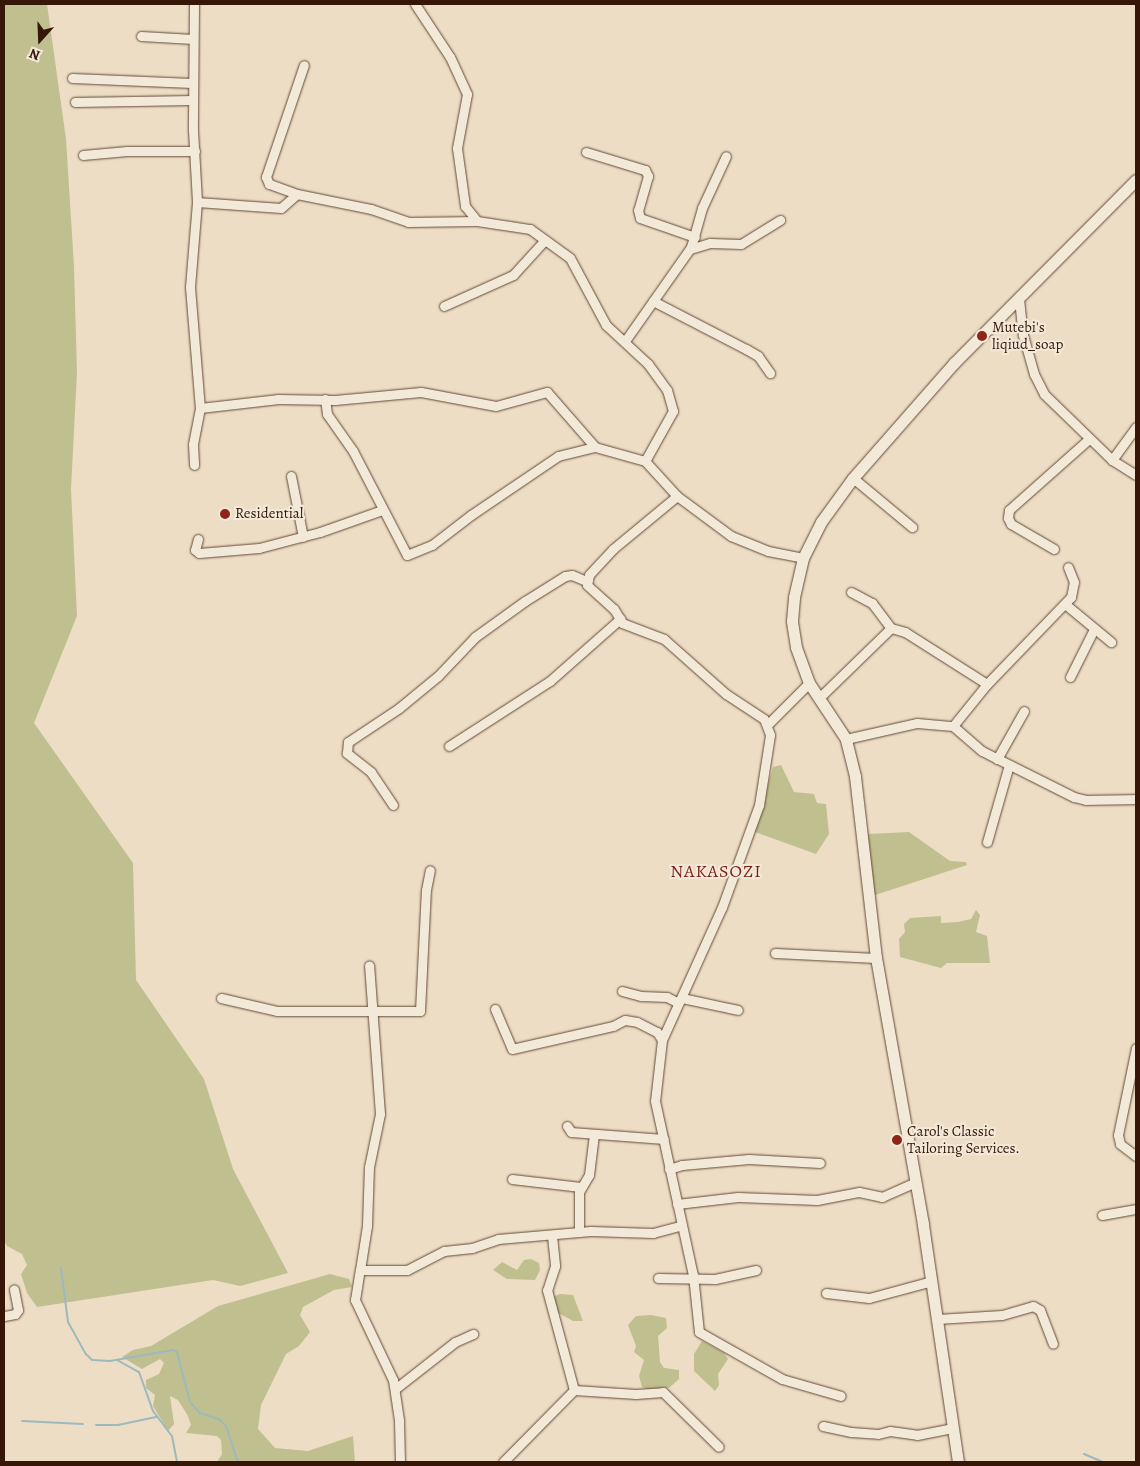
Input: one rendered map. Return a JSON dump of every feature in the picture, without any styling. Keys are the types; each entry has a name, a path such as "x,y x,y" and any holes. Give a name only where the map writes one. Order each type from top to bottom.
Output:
{"street":[{"path":"194,4 192,83 197,202 190,287 200,408 193,444 194,465"},
{"path":"415,4 450,57 467,94 457,148 459,176 464,206 477,220"},
{"path":"141,36 193,39"},
{"path":"304,65 266,179 269,184 297,194 371,209 408,222 477,220 522,226 570,258 602,318 648,364 672,402 670,420 644,461"},
{"path":"72,78 192,83"},
{"path":"75,102 193,100"},
{"path":"83,155 127,151 195,151"},
{"path":"586,152 645,170 648,176 638,210 640,218 695,237"},
{"path":"625,341 690,249 702,208 726,156"},
{"path":"958,1462 936,1320 932,1281 876,958 855,776 846,739 809,683 796,647 792,621 797,577 803,558 821,522 853,478 907,413 1136,180"},
{"path":"197,202 281,208 297,194"},
{"path":"690,249 710,243 741,244 780,220"},
{"path":"444,306 513,275 544,240"},
{"path":"1018,299 1023,335 1041,387 1061,413 1089,439 1112,460 1136,475"},
{"path":"653,301 758,356 770,374"},
{"path":"200,408 278,399 325,399 420,392 496,406 547,392 594,447"},
{"path":"325,399 327,414 353,451 403,553 412,555 432,545 470,515 558,456 594,447 644,461 676,496 748,544 803,558"},
{"path":"1112,460 1136,426"},
{"path":"1054,548 1011,524 1008,518 1009,510 1089,439"},
{"path":"291,476 303,537"},
{"path":"853,478 912,527"},
{"path":"586,581 614,549 676,496"},
{"path":"198,539 195,550 199,553 259,548 303,537 382,510"},
{"path":"954,726 987,684 1049,617 1065,604 1074,590 1068,567"},
{"path":"393,805 371,772 347,753 348,742 399,708 438,676 475,637 525,601 565,576 572,575 586,581 614,609 620,619 631,628 664,640 726,694 768,724"},
{"path":"851,592 872,604 891,628 905,632 987,684"},
{"path":"1065,604 1111,642"},
{"path":"449,746 550,681 620,619"},
{"path":"819,698 891,628"},
{"path":"1070,677 1094,629"},
{"path":"809,683 768,724 767,763 759,805 722,907 662,1040 655,1101 694,1281 697,1327 703,1335 782,1379 842,1396"},
{"path":"997,759 1024,711"},
{"path":"846,739 917,723 954,726 969,742 997,759 1080,799 1136,799"},
{"path":"987,842 1009,765"},
{"path":"221,998 277,1010 416,1012 422,1007 421,968 430,870"},
{"path":"775,953 876,958"},
{"path":"369,965 380,1125 369,1167 367,1226 355,1300 395,1389 400,1462"},
{"path":"622,991 640,996 667,997 680,1001 738,1010"},
{"path":"495,1009 512,1049 613,1026 625,1020 644,1025 657,1032 662,1040"},
{"path":"1136,1048 1118,1134 1120,1144 1136,1156"},
{"path":"567,1126 571,1132 664,1139"},
{"path":"579,1232 581,1187 589,1175 594,1134"},
{"path":"669,1169 682,1165 749,1159 820,1163"},
{"path":"512,1179 581,1187"},
{"path":"677,1204 738,1197 816,1200 859,1192 882,1198 915,1182"},
{"path":"1102,1215 1136,1209"},
{"path":"360,1270 407,1270 444,1251 472,1248 498,1239 552,1236 579,1232 653,1233 682,1225"},
{"path":"552,1236 554,1266 547,1290 574,1390"},
{"path":"658,1278 694,1281 756,1270"},
{"path":"826,1293 869,1298 932,1281"},
{"path":"4,1316 15,1314 18,1310 14,1289"},
{"path":"936,1320 1010,1314 1033,1306 1040,1310 1053,1344"},
{"path":"395,1389 449,1345 473,1334"},
{"path":"503,1462 574,1390 636,1394 663,1392 719,1447"},
{"path":"823,1426 859,1432 890,1431 917,1435 953,1428"}],"shaded area":[{"path":"4,4 47,4 66,139 74,266 77,372 71,489 77,616 34,723 133,863 136,980 204,1079 233,1169 288,1273 240,1286 213,1280 37,1307 27,1293 21,1274 27,1265 22,1254 7,1246 4,1240"},
{"path":"781,765 794,792 814,794 817,803 826,804 829,834 816,854 755,832 773,767"},
{"path":"909,832 950,861 966,862 967,865 872,896 868,834"},
{"path":"976,910 980,915 976,932 987,936 990,963 947,963 941,968 900,957 899,939 905,932 904,924 910,918 941,916 941,923 958,922 971,919"},
{"path":"531,1259 539,1263 540,1270 535,1280 507,1279 493,1270 502,1262 517,1270 524,1260"},
{"path":"330,1274 349,1279 352,1287 334,1290 303,1307 300,1315 310,1332 299,1346 286,1354 261,1405 258,1429 275,1448 308,1451 353,1436 355,1462 217,1462 222,1454 221,1440 217,1436 186,1433 191,1425 188,1416 178,1400 170,1396 174,1424 168,1431 153,1406 155,1395 146,1388 146,1380 159,1374 164,1363 160,1359 142,1369 122,1357 133,1350 151,1346 218,1306"},
{"path":"560,1294 573,1295 583,1321 573,1321 553,1310 551,1297"},
{"path":"651,1315 666,1318 667,1328 658,1336 660,1362 664,1368 679,1370 679,1379 669,1388 661,1387 659,1394 642,1387 639,1376 644,1360 634,1352 636,1346 628,1325 636,1316"},
{"path":"702,1341 724,1353 728,1359 718,1374 719,1385 715,1391 694,1371 694,1354"}],"waterway":[{"path":"61,1268 68,1322 86,1354 92,1360 110,1361 173,1350 177,1352 190,1402 200,1413 219,1419 226,1426 238,1462"},
{"path":"117,1360 139,1372 153,1411 172,1436 177,1462"},
{"path":"96,1425 118,1425 157,1417"},
{"path":"22,1421 83,1424"},
{"path":"1084,1454 1103,1462"}],"place":[{"name":"Mutebi's liqiud_soap","path":"982,336"},
{"name":"Residential","path":"225,514"},
{"name":"Carol's Classic Tailoring Services.","path":"897,1140"}],"district":[{"name":"NAKASOZI","path":"716,871"}]}
